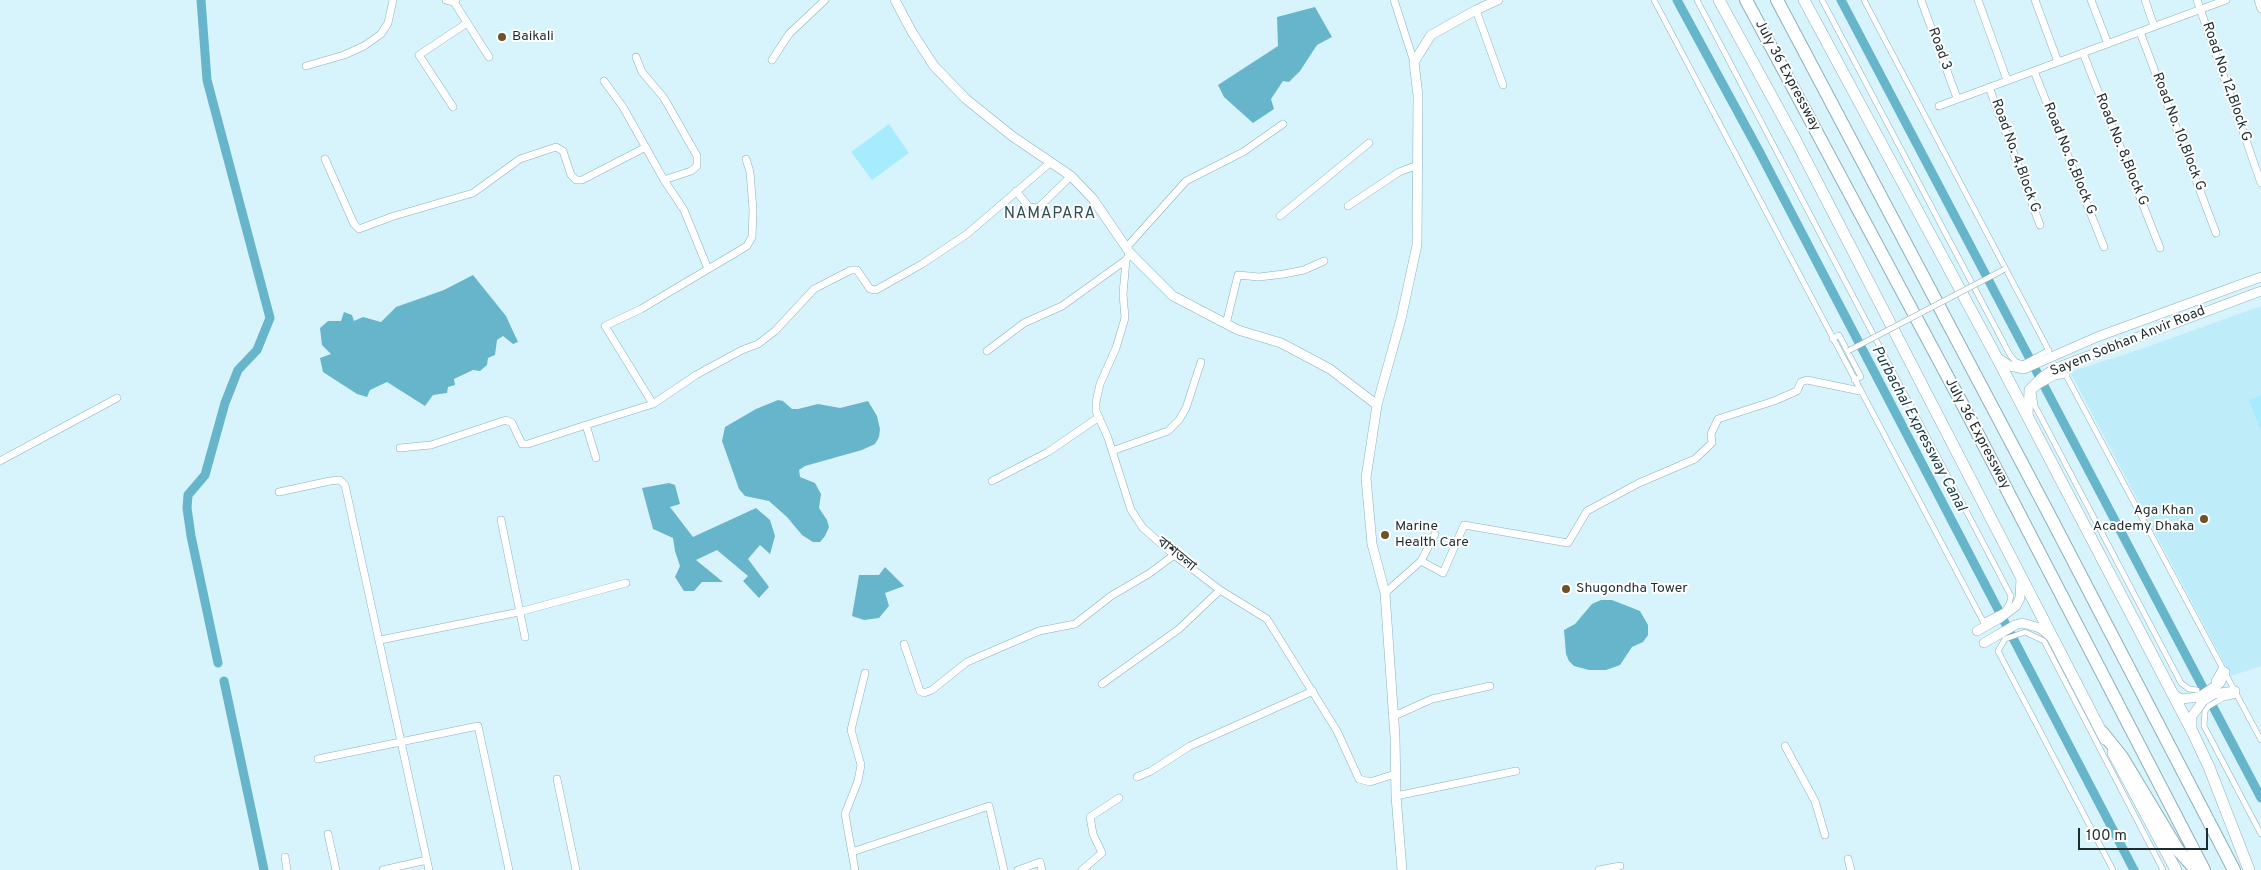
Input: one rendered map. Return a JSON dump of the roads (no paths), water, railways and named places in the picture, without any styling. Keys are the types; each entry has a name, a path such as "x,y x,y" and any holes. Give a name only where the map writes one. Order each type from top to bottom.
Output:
{"highway":[{"name":"July 36 Expressway","path":"1746,0 1970,420 2204,870"},
{"name":"July 36 Expressway","path":"1777,0 2051,518 2234,870"},
{"path":"2102,732 2122,757 2178,850 2196,870"}],"main road":[{"path":"1719,0 1795,139 2102,732 2176,870"},
{"path":"1804,0 1997,358 2192,731 2209,766 2249,870"}],"street":[{"path":"306,66 344,55 364,46 375,38 388,23 393,0"},
{"path":"446,0 454,1 490,57"},
{"path":"772,60 788,34 825,0"},
{"path":"895,0 912,32 934,66 966,99 1012,136 1072,176 1093,199 1127,254 1173,296 1238,330 1281,343 1330,369 1377,405"},
{"path":"1394,0 1414,62 1418,96 1417,245 1401,319 1377,405 1366,478 1372,544 1385,592 1402,870"},
{"path":"1414,62 1432,35 1498,0"},
{"path":"1654,0 1982,626 2012,611 2021,575"},
{"path":"1697,0 2015,597"},
{"path":"1822,0 2010,355 2023,366"},
{"path":"1864,0 2016,286 2048,355"},
{"name":"Road 3","path":"1921,0 1957,98"},
{"path":"1978,0 2007,80"},
{"path":"2035,0 2058,62"},
{"path":"2091,0 2108,44"},
{"path":"2145,0 2154,26"},
{"name":"Road No. 12,Block G","path":"2197,0 2261,182"},
{"path":"1939,106 2226,0"},
{"path":"2258,0 2261,9"},
{"path":"1476,10 1503,85"},
{"path":"453,107 419,55 467,23"},
{"name":"Road No. 10,Block G","path":"2140,32 2216,233"},
{"name":"Road No. 8,Block G","path":"2083,52 2160,248"},
{"path":"636,57 642,72 664,98 697,156 697,166 691,171 664,180"},
{"name":"Road No. 6,Block G","path":"2034,70 2104,247"},
{"path":"604,81 623,107 664,180 684,210 708,269"},
{"name":"Road No. 4,Block G","path":"1989,87 2040,225"},
{"path":"988,351 1024,323 1062,306 1127,254 1186,180 1243,152 1283,124"},
{"path":"1280,216 1369,143"},
{"path":"325,159 354,224 359,229 394,216 473,193 520,159 556,147 563,151 571,175 576,180 582,180 646,147"},
{"path":"653,404 605,326 641,309 747,246 752,237 752,200 750,172 746,158"},
{"path":"400,448 431,444 506,420 512,423 522,444 528,444 653,404 696,375 742,350 758,344 775,331 814,289 851,270 857,270 870,289 876,290 922,264 967,234 1051,162"},
{"path":"1348,206 1398,172 1418,165"},
{"path":"1016,191 1029,207 1038,208 1072,176"},
{"path":"1997,250 1995,251 2016,286"},
{"name":"বাশতলা","path":"1127,254 1123,294 1124,318 1116,348 1100,384 1096,402 1099,417 1131,510 1143,528 1174,555 1220,590 1266,619 1337,731 1359,779 1370,782 1395,774"},
{"path":"1226,324 1238,275 1259,277 1284,274 1304,270 1324,261"},
{"path":"1848,351 2005,269"},
{"name":"Sayem Sobhan Anvir Road","path":"2023,366 2048,355 2261,277"},
{"name":"Sayem Sobhan Anvir Road","path":"2033,388 2058,370 2261,291"},
{"path":"1832,339 1840,335 1861,377 1854,380"},
{"path":"1997,358 2010,366 2023,366"},
{"path":"1112,451 1168,431 1179,420 1186,408 1201,362"},
{"path":"2058,370 2067,375 2221,674 2261,740"},
{"path":"2058,370 2067,375"},
{"path":"1421,561 1443,573 1464,526 1568,543 1587,510 1639,483 1695,460 1712,443 1710,434 1718,418 1774,401 1797,391 1801,382 1807,380 1860,391"},
{"path":"2029,420 2029,390 2033,388"},
{"path":"2033,388 2035,406 2181,683 2189,689 2197,690"},
{"path":"0,462 117,398"},
{"path":"992,481 1048,452 1099,417"},
{"path":"586,425 596,458"},
{"path":"279,492 330,481 340,480 345,485 429,870"},
{"path":"501,520 524,637"},
{"path":"1385,592 1421,561 1434,534"},
{"path":"904,644 920,690 924,693 932,690 966,662 1039,631 1074,624 1111,596 1150,574 1174,555"},
{"path":"380,640 519,612 626,584"},
{"path":"1102,684 1179,629 1220,590"},
{"path":"1984,643 2022,623 2033,625 2046,632 2056,641"},
{"path":"2114,870 1998,651 2005,639 2025,632 2044,641 2163,870"},
{"path":"855,870 845,814 858,781 861,765 851,730 865,673"},
{"path":"2171,692 2181,700 2199,697 2215,687 2221,674"},
{"path":"1394,716 1432,699 1490,686"},
{"path":"1137,777 1151,771 1190,746 1313,691"},
{"path":"2192,731 2192,716 2202,701 2214,694 2233,692"},
{"path":"2233,692 2209,706 2205,711 2204,726 2261,834"},
{"path":"318,759 478,726 509,870"},
{"path":"1785,746 1814,802 1825,835"},
{"path":"1396,796 1516,771"},
{"path":"557,779 576,870"},
{"path":"1082,870 1102,853 1093,834 1090,817 1119,798"},
{"path":"852,852 988,806 1004,870"},
{"path":"328,834 336,870"},
{"path":"285,857 287,870"},
{"path":"1848,859 1851,870"},
{"path":"383,870 427,860"},
{"path":"1018,870 1040,862 1042,870"},
{"path":"1599,870 1620,866"}],"waterway":[{"path":"201,0 207,80 270,318 257,350 238,370 225,403 205,475 188,495 187,508 191,536 218,663"},
{"name":"Purbachal Expressway Canal","path":"1677,0 1759,151 2134,870"},
{"name":"Purbachal Expressway Canal","path":"1841,0 2261,798"},
{"path":"224,681 264,870"}],"place":[{"name":"Baikali","path":"502,37"},
{"name":"Aga Khan Academy Dhaka","path":"2204,519"},
{"name":"Marine Health Care","path":"1385,535"},
{"name":"Shugondha Tower","path":"1566,589"}],"district":[{"name":"NAMAPARA","path":"1050,215"}]}
